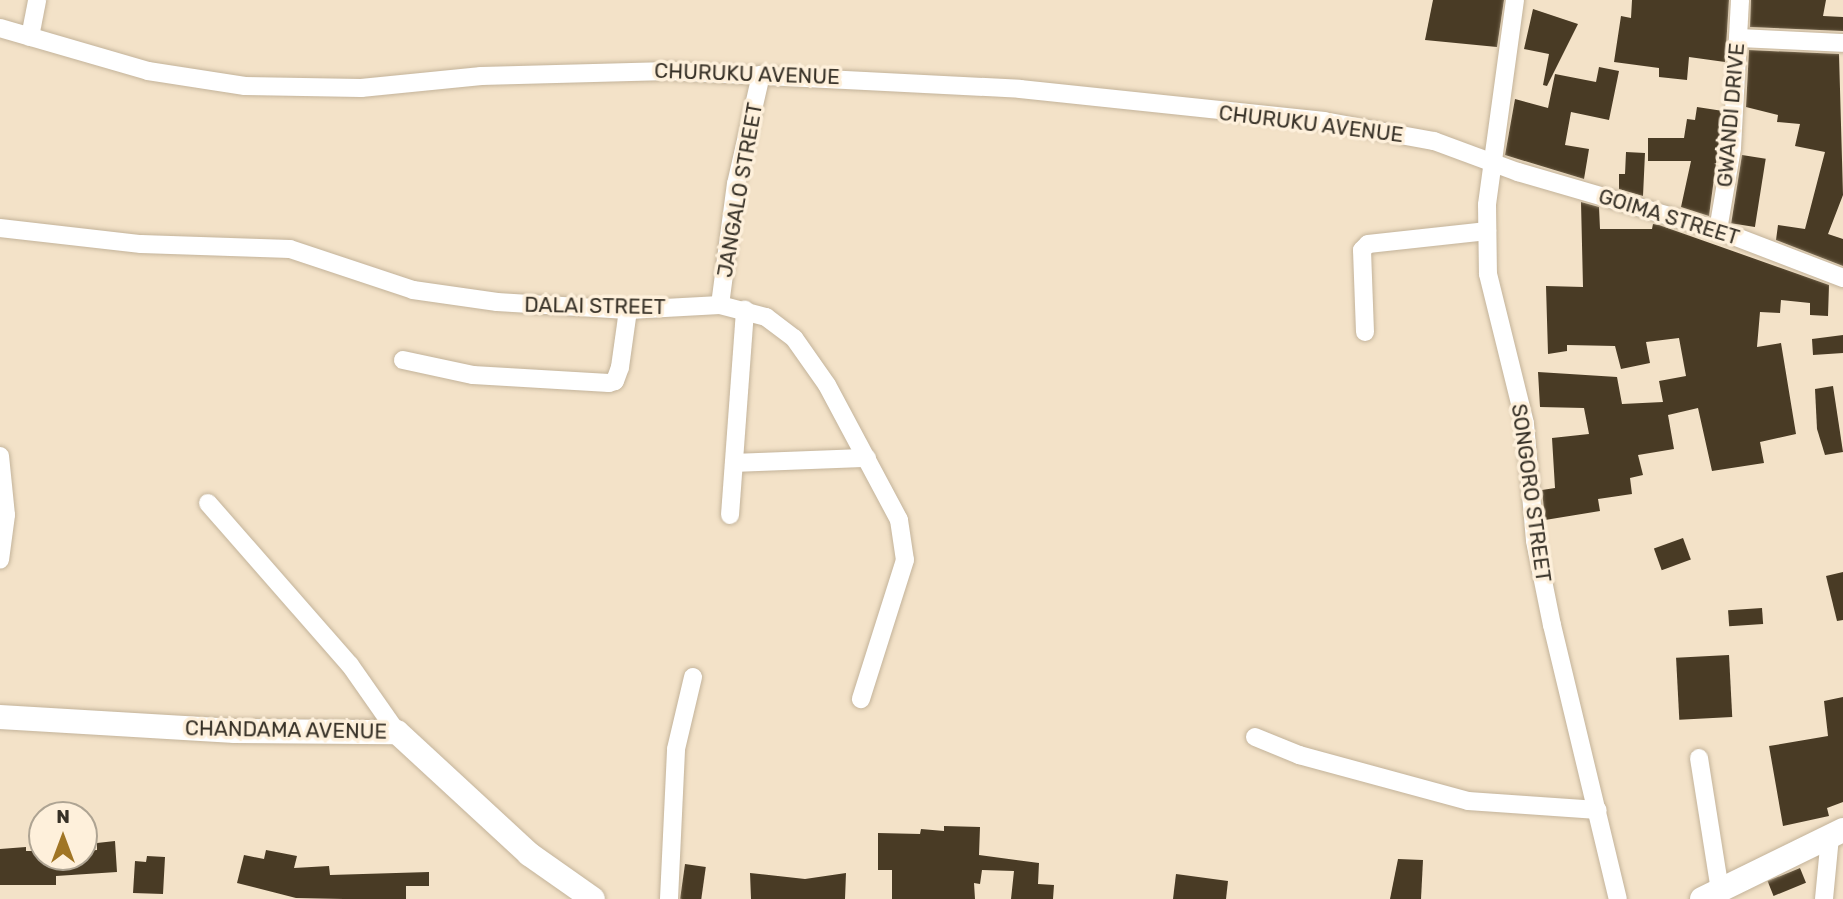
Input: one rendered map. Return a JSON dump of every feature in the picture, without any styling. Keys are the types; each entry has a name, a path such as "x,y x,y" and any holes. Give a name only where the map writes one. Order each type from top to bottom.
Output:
{"street":[{"path":"30,37 37,0"},
{"name":"SONGORO STREET","path":"1515,0 1487,231 1493,299 1524,424 1536,551 1618,899"},
{"name":"GWANDI DRIVE","path":"1718,230 1732,148 1740,0"},
{"name":"CHURUKU AVENUE","path":"0,28 148,71 244,86 361,88 481,76 613,71 761,75 1020,89 1324,121 1402,133 1494,163"},
{"path":"1738,38 1843,43"},
{"name":"JANGALO STREET","path":"720,305 737,184 761,75"},
{"name":"GOIMA STREET","path":"1494,163 1718,230 1843,278"},
{"name":"DALAI STREET","path":"0,228 141,244 290,249 413,290 567,309 628,310 720,305 766,317 794,338 827,385 899,520 905,560 861,699"},
{"path":"1365,332 1363,250 1368,244 1487,231"},
{"path":"403,360 473,374 609,383 615,381 620,367 628,310"},
{"path":"730,515 744,310"},
{"path":"0,456 6,515 0,560"},
{"path":"735,463 867,458"},
{"path":"208,503 350,665 397,732"},
{"path":"669,899 676,748 693,677"},
{"name":"CHANDAMA AVENUE","path":"0,717 235,731 397,732 530,854 593,899"},
{"path":"1255,737 1378,779 1468,801 1598,810"},
{"path":"1699,758 1711,895 1837,834"},
{"path":"1824,899 1837,834"}],"building":[{"path":"1433,0 1504,0 1497,47 1425,40"},
{"path":"1632,0 1729,0 1725,62 1689,57 1687,80 1659,77 1659,68 1614,62 1621,16 1631,18"},
{"path":"1751,0 1826,0 1823,16 1843,17 1843,31 1750,27"},
{"path":"1533,9 1578,24 1547,86 1543,85 1549,54 1524,49"},
{"path":"1749,50 1839,54 1843,195 1828,234 1843,239 1843,266 1776,240 1778,225 1805,229 1825,152 1795,146 1800,124 1777,122 1778,115 1746,107"},
{"path":"1599,67 1619,71 1609,120 1571,112 1565,145 1589,149 1584,179 1505,155 1515,99 1548,108 1555,74 1596,82"},
{"path":"1697,107 1723,111 1709,216 1681,207 1691,161 1648,161 1648,138 1684,138 1687,119 1695,120"},
{"path":"1626,152 1645,153 1643,196 1619,189 1619,174 1625,174"},
{"path":"1742,155 1766,159 1755,227 1731,223"},
{"path":"1581,202 1599,207 1600,229 1652,229 1653,224 1659,225 1829,285 1828,316 1810,315 1810,303 1781,300 1780,313 1760,312 1757,347 1781,343 1796,434 1760,442 1764,463 1712,471 1698,408 1668,415 1674,449 1638,455 1643,475 1630,478 1632,494 1598,499 1600,511 1545,520 1542,490 1555,488 1552,438 1589,434 1584,408 1540,407 1538,372 1617,377 1622,404 1663,402 1659,381 1686,376 1679,338 1646,342 1650,363 1621,369 1615,346 1567,345 1567,351 1548,354 1546,286 1583,287"},
{"path":"1843,335 1843,353 1813,355 1812,339"},
{"path":"1833,386 1843,452 1825,455 1817,429 1815,389"},
{"path":"1683,538 1691,560 1662,570 1654,549"},
{"path":"1843,572 1843,620 1837,621 1826,576"},
{"path":"1762,608 1763,624 1729,626 1728,610"},
{"path":"1729,655 1732,717 1679,720 1676,658"},
{"path":"1843,697 1843,802 1827,808 1829,816 1783,826 1769,746 1828,736 1824,701"},
{"path":"944,826 980,827 979,855 1039,863 1038,884 1054,885 1053,899 1011,899 1014,871 982,870 980,884 974,883 975,899 892,899 892,870 878,870 878,833 920,834 921,829 944,831"},
{"path":"115,841 117,872 56,876 56,885 0,885 0,849 26,847 28,871 98,871 98,843"},
{"path":"266,850 297,856 294,868 329,866 330,875 429,872 429,886 406,886 406,899 344,899 296,898 237,883 244,855 264,859"},
{"path":"147,856 165,857 163,894 133,893 135,861 146,862"},
{"path":"1398,859 1423,860 1421,899 1390,899"},
{"path":"685,864 706,867 701,899 680,899"},
{"path":"1800,868 1806,883 1774,896 1768,881"},
{"path":"750,873 805,879 846,873 845,899 751,899"},
{"path":"1176,874 1228,881 1226,899 1173,899"}]}
